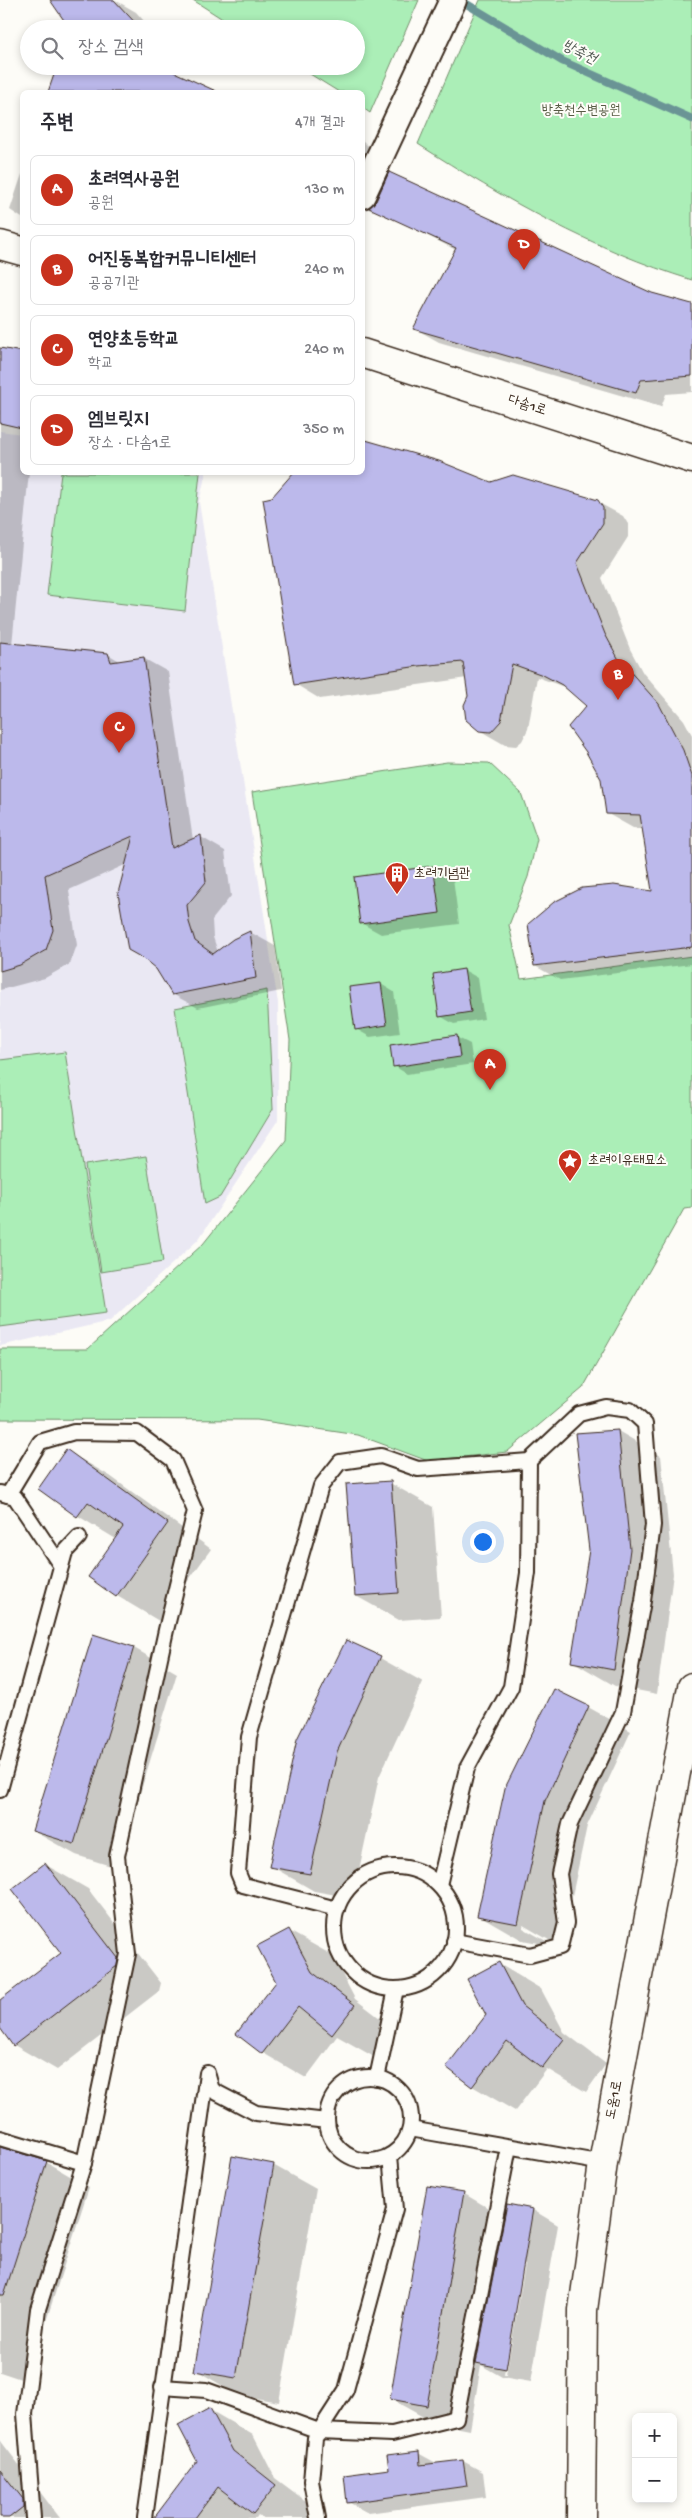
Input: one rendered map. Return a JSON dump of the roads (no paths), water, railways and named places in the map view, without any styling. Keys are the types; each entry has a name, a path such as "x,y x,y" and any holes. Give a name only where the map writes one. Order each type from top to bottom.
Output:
{"street":[{"path":"365,189 453,0"},
{"path":"0,245 20,250"},
{"name":"다솜1로","path":"365,354 692,459"},
{"name":"도움1로","path":"581,2518 582,2310 603,2163 692,1686"}],"lane":[{"path":"337,1909 243,1884 238,1873 249,1737 321,1486 340,1462 381,1456 418,1469 529,1461 579,1414 606,1407 630,1410 645,1424 652,1525 643,1601 623,1712 570,1824 559,1874 566,1923 560,1947 530,1955 454,1941"},
{"path":"33,2518 26,2414 38,2309 84,2163 128,1954 117,1856 166,1630 195,1511 172,1460 137,1434 74,1432 40,1442 4,1494 15,1497 61,1566"},
{"path":"439,1885 467,1768 511,1686 528,1573 529,1461"},
{"path":"0,1790 65,1552 79,1537"},
{"path":"384,1867 404,1867 423,1873 439,1885 450,1902 455,1921 454,1941 446,1960 433,1975 415,1985 396,1989 376,1986 358,1976 344,1962 336,1943 334,1922 337,1909 350,1886 365,1874 384,1867"},
{"path":"377,2078 396,1989"},
{"path":"145,2518 207,2073 212,2090 256,2113 327,2121"},
{"path":"364,2077 377,2078 390,2082 401,2091 408,2102 411,2116 410,2129 405,2142 390,2156 382,2160 368,2162 354,2159 341,2152 332,2140 327,2121 331,2099 340,2088 351,2081 364,2077"},
{"path":"410,2129 603,2163"},
{"path":"0,2138 84,2163"},
{"path":"162,2386 206,2390 319,2431 392,2434 456,2418 509,2147"},
{"path":"318,2518 311,2482 314,2438 346,2390 395,2209 390,2156"}],"waterway":[{"name":"방축천","path":"460,0 562,61 692,119"}],"place":[{"name":"엠브릿지","path":"524,270"},
{"name":"어진동복합커뮤니티센터","path":"618,700"},
{"name":"연양초등학교","path":"119,753"},
{"name":"초려기념관","path":"397,895"},
{"name":"초려역사공원","path":"490,1090"},
{"name":"초려이유태묘소","path":"570,1182"}],"park label":[{"name":"방축천수변공원","path":"581,111"}]}
